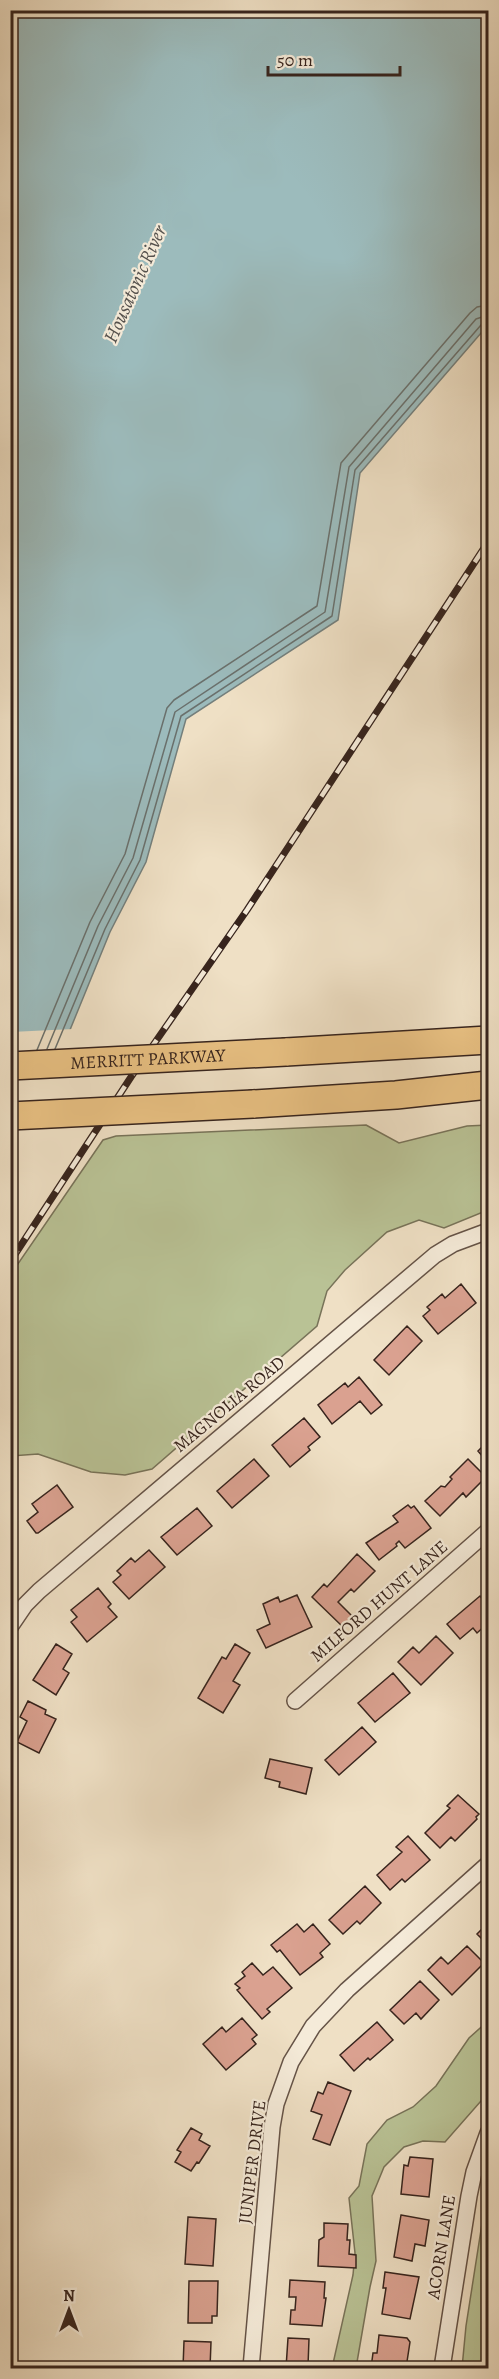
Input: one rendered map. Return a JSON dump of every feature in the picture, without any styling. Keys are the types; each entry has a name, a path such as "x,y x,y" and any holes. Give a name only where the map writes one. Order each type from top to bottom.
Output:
{"highway":[{"name":"MERRITT PARKWAY","path":"10,1066 489,1040"},
{"path":"10,1116 396,1095 489,1085"},
{"path":"396,1095 489,1096"}],"street":[{"name":"MAGNOLIA ROAD","path":"10,1627 39,1590 435,1255 453,1244 489,1232"},
{"name":"MILFORD HUNT LANE","path":"295,1701 489,1531"},
{"name":"JUNIPER DRIVE","path":"251,2368 272,2127 276,2104 291,2062 300,2044 328,2008 489,1864"},
{"name":"ACORN LANE","path":"442,2368 469,2196 474,2172 489,2133"}],"green space":[{"path":"366,1125 399,1143 467,1126 488,1125 488,1210 444,1228 419,1220 387,1232 345,1270 327,1291 317,1326 152,1469 125,1475 91,1472 38,1454 11,1456 11,1274 103,1140 116,1136"},
{"path":"488,2021 488,2093 445,2142 423,2141 404,2147 384,2167 372,2196 376,2261 356,2368 332,2368 353,2275 355,2253 349,2198 359,2186 367,2144 387,2120 413,2107 436,2086 469,2038"},
{"path":"488,2185 488,2368 462,2368 466,2326"}],"water":[{"name":"Housatonic River","path":"12,10 488,11 488,325 360,473 338,620 186,719 146,862 110,932 54,1069 11,1145"}],"pier":[{"path":"73,1029 56,1070 19,1137 11,1137 11,1032"}],"building":[{"path":"461,1284 476,1303 438,1334 423,1316 430,1310 427,1307 442,1294 445,1298"},
{"path":"407,1326 422,1341 389,1375 374,1360"},
{"path":"359,1377 382,1405 371,1414 360,1401 332,1424 318,1405 345,1383 348,1387"},
{"path":"304,1418 320,1437 308,1447 310,1450 290,1467 272,1445"},
{"path":"488,1441 488,1463 478,1451"},
{"path":"254,1459 269,1476 232,1508 217,1491"},
{"path":"468,1459 486,1477 466,1497 463,1493 440,1516 425,1501 441,1486 445,1487 452,1479 450,1477"},
{"path":"57,1485 73,1507 36,1533 27,1521 38,1512 32,1504"},
{"path":"408,1505 411,1508 414,1506 431,1528 405,1548 399,1541 397,1546 379,1560 366,1543 398,1522 393,1516"},
{"path":"197,1508 212,1526 177,1555 161,1537"},
{"path":"149,1550 165,1567 129,1599 113,1582 121,1575 117,1571 131,1558 135,1562"},
{"path":"357,1554 375,1571 354,1592 351,1589 338,1602 353,1617 343,1627 312,1597 324,1584 327,1587"},
{"path":"98,1588 111,1604 108,1607 117,1617 87,1642 71,1622 77,1617 71,1610"},
{"path":"297,1595 312,1627 266,1648 257,1630 270,1624 263,1604 278,1597 280,1602"},
{"path":"480,1596 488,1606 488,1623 477,1633 473,1628 460,1639 447,1624"},
{"path":"436,1636 453,1653 421,1685 398,1662 413,1647 419,1653"},
{"path":"56,1644 72,1654 63,1669 69,1673 56,1695 33,1680"},
{"path":"235,1644 250,1653 233,1681 240,1685 223,1713 198,1698 222,1657 226,1659"},
{"path":"393,1673 410,1693 375,1722 358,1703"},
{"path":"28,1701 46,1710 45,1714 56,1719 39,1753 17,1742 27,1721 20,1717"},
{"path":"362,1727 376,1742 339,1775 325,1760"},
{"path":"270,1759 312,1768 306,1794 279,1787 280,1782 265,1778"},
{"path":"458,1795 479,1814 477,1819 455,1841 451,1837 440,1848 425,1833 450,1808 447,1806"},
{"path":"408,1836 430,1860 405,1882 402,1879 390,1890 377,1875 402,1852 396,1847"},
{"path":"365,1886 381,1903 360,1924 357,1921 343,1934 329,1920"},
{"path":"488,1923 488,1945 477,1934"},
{"path":"297,1924 304,1932 313,1924 330,1944 320,1953 323,1957 300,1975 280,1950 277,1952 271,1945"},
{"path":"467,1946 484,1963 452,1995 428,1970 441,1957 448,1964"},
{"path":"252,1963 263,1975 273,1967 292,1988 267,2009 270,2012 262,2019 237,1990 240,1988 235,1984 245,1976 242,1972"},
{"path":"420,1981 439,2000 421,2019 416,2013 404,2024 390,2010"},
{"path":"242,2018 257,2035 252,2039 256,2044 226,2070 203,2044 222,2027 226,2032"},
{"path":"377,2022 393,2040 354,2071 340,2055"},
{"path":"328,2082 351,2091 330,2145 313,2139 322,2115 311,2111 318,2092 323,2094"},
{"path":"191,2128 202,2134 199,2140 210,2146 191,2171 175,2162 181,2152 177,2150"},
{"path":"410,2157 433,2159 429,2197 401,2194 404,2165 408,2166"},
{"path":"401,2215 429,2220 425,2246 415,2244 412,2261 394,2257"},
{"path":"188,2217 216,2219 213,2266 185,2264"},
{"path":"324,2223 348,2224 349,2254 356,2255 356,2268 318,2266 319,2240 324,2237"},
{"path":"385,2272 419,2277 410,2319 382,2314 386,2288 383,2288"},
{"path":"290,2280 325,2282 324,2298 326,2298 322,2326 290,2324 291,2310 295,2310 296,2297 289,2297"},
{"path":"189,2281 218,2281 217,2316 212,2316 212,2323 188,2323"},
{"path":"379,2335 407,2338 410,2342 406,2368 371,2368 373,2353 377,2353"},
{"path":"288,2338 309,2339 308,2366 286,2368"},
{"path":"184,2341 211,2342 210,2368 183,2368"}],"railway":[{"path":"10,1262 131,1077 247,910 488,542"}]}
